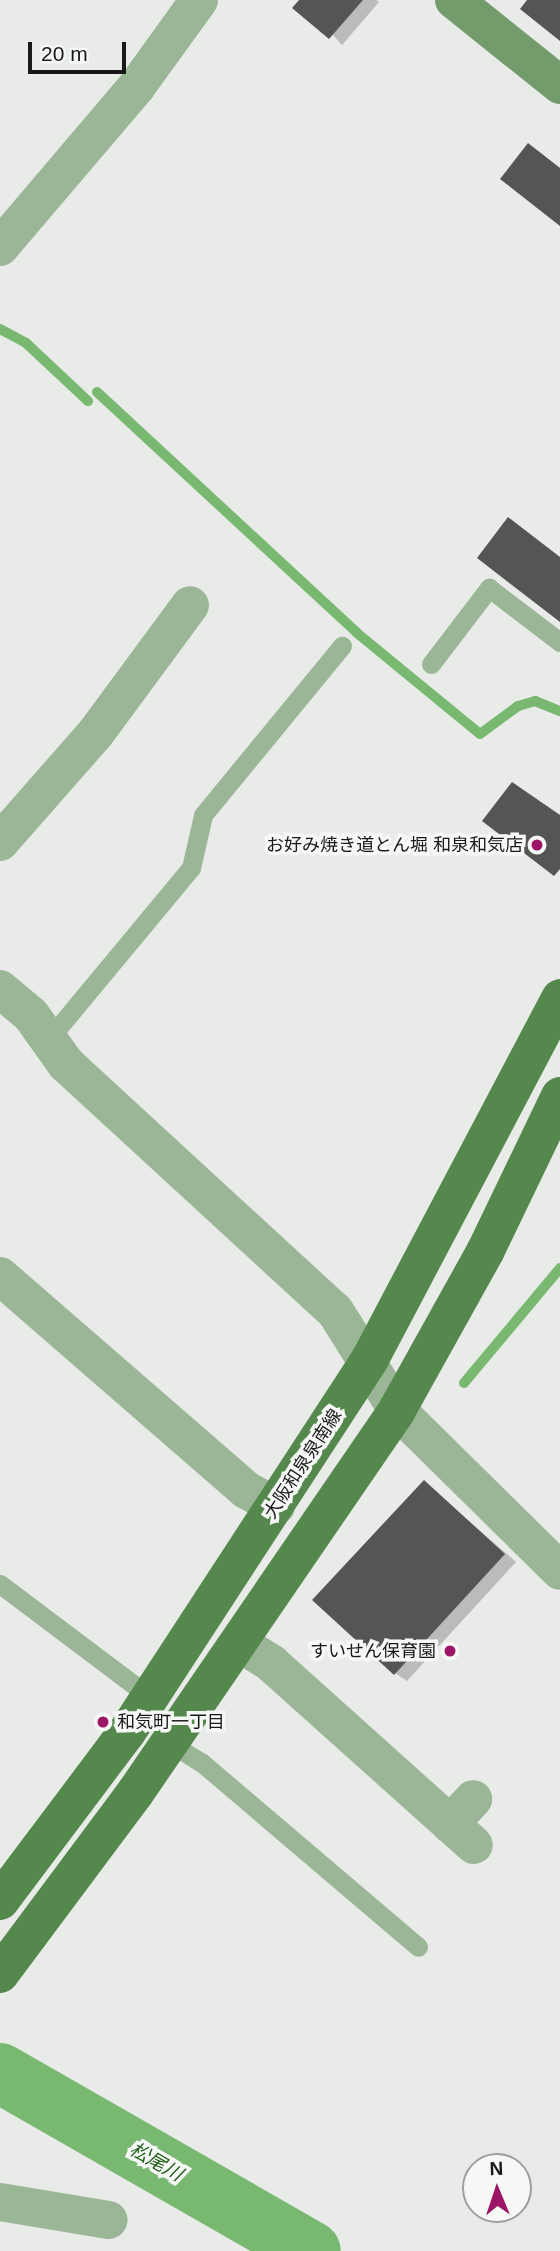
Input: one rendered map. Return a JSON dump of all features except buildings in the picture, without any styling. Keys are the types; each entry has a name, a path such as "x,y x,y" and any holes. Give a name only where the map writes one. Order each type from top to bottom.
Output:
{"main road":[{"path":"454,0 560,85"},
{"name":"大阪和泉泉南線","path":"0,1901 150,1698 370,1359 560,998"},
{"path":"0,1974 170,1743 397,1410 485,1252 560,1096"}],"street":[{"path":"0,247 138,86 200,0"},
{"path":"0,842 95,734 190,605"},
{"path":"0,989 48,1040 66,1064 335,1311 370,1359 397,1410 560,1571"},
{"path":"0,1276 246,1490 276,1506"},
{"path":"239,1643 368,1728 466,1823"},
{"path":"0,2202 109,2220"}],"lane":[{"path":"431,664 489,588 560,642"},
{"path":"48,1040 191,868 203,815 342,646"},
{"path":"0,1584 150,1698"},
{"path":"170,1743 201,1762 418,1947"}],"waterway":[{"path":"0,329 26,343 88,401"},
{"path":"97,392 357,633 480,734 518,706 535,701 560,711"},
{"path":"464,1383 560,1268"},
{"name":"松尾川","path":"0,2073 311,2251"}],"place":[{"name":"お好み焼き道とん堀 和泉和気店","path":"537,845"},
{"name":"すいせん保育園","path":"450,1651"},
{"name":"和気町一丁目","path":"103,1722"}]}
